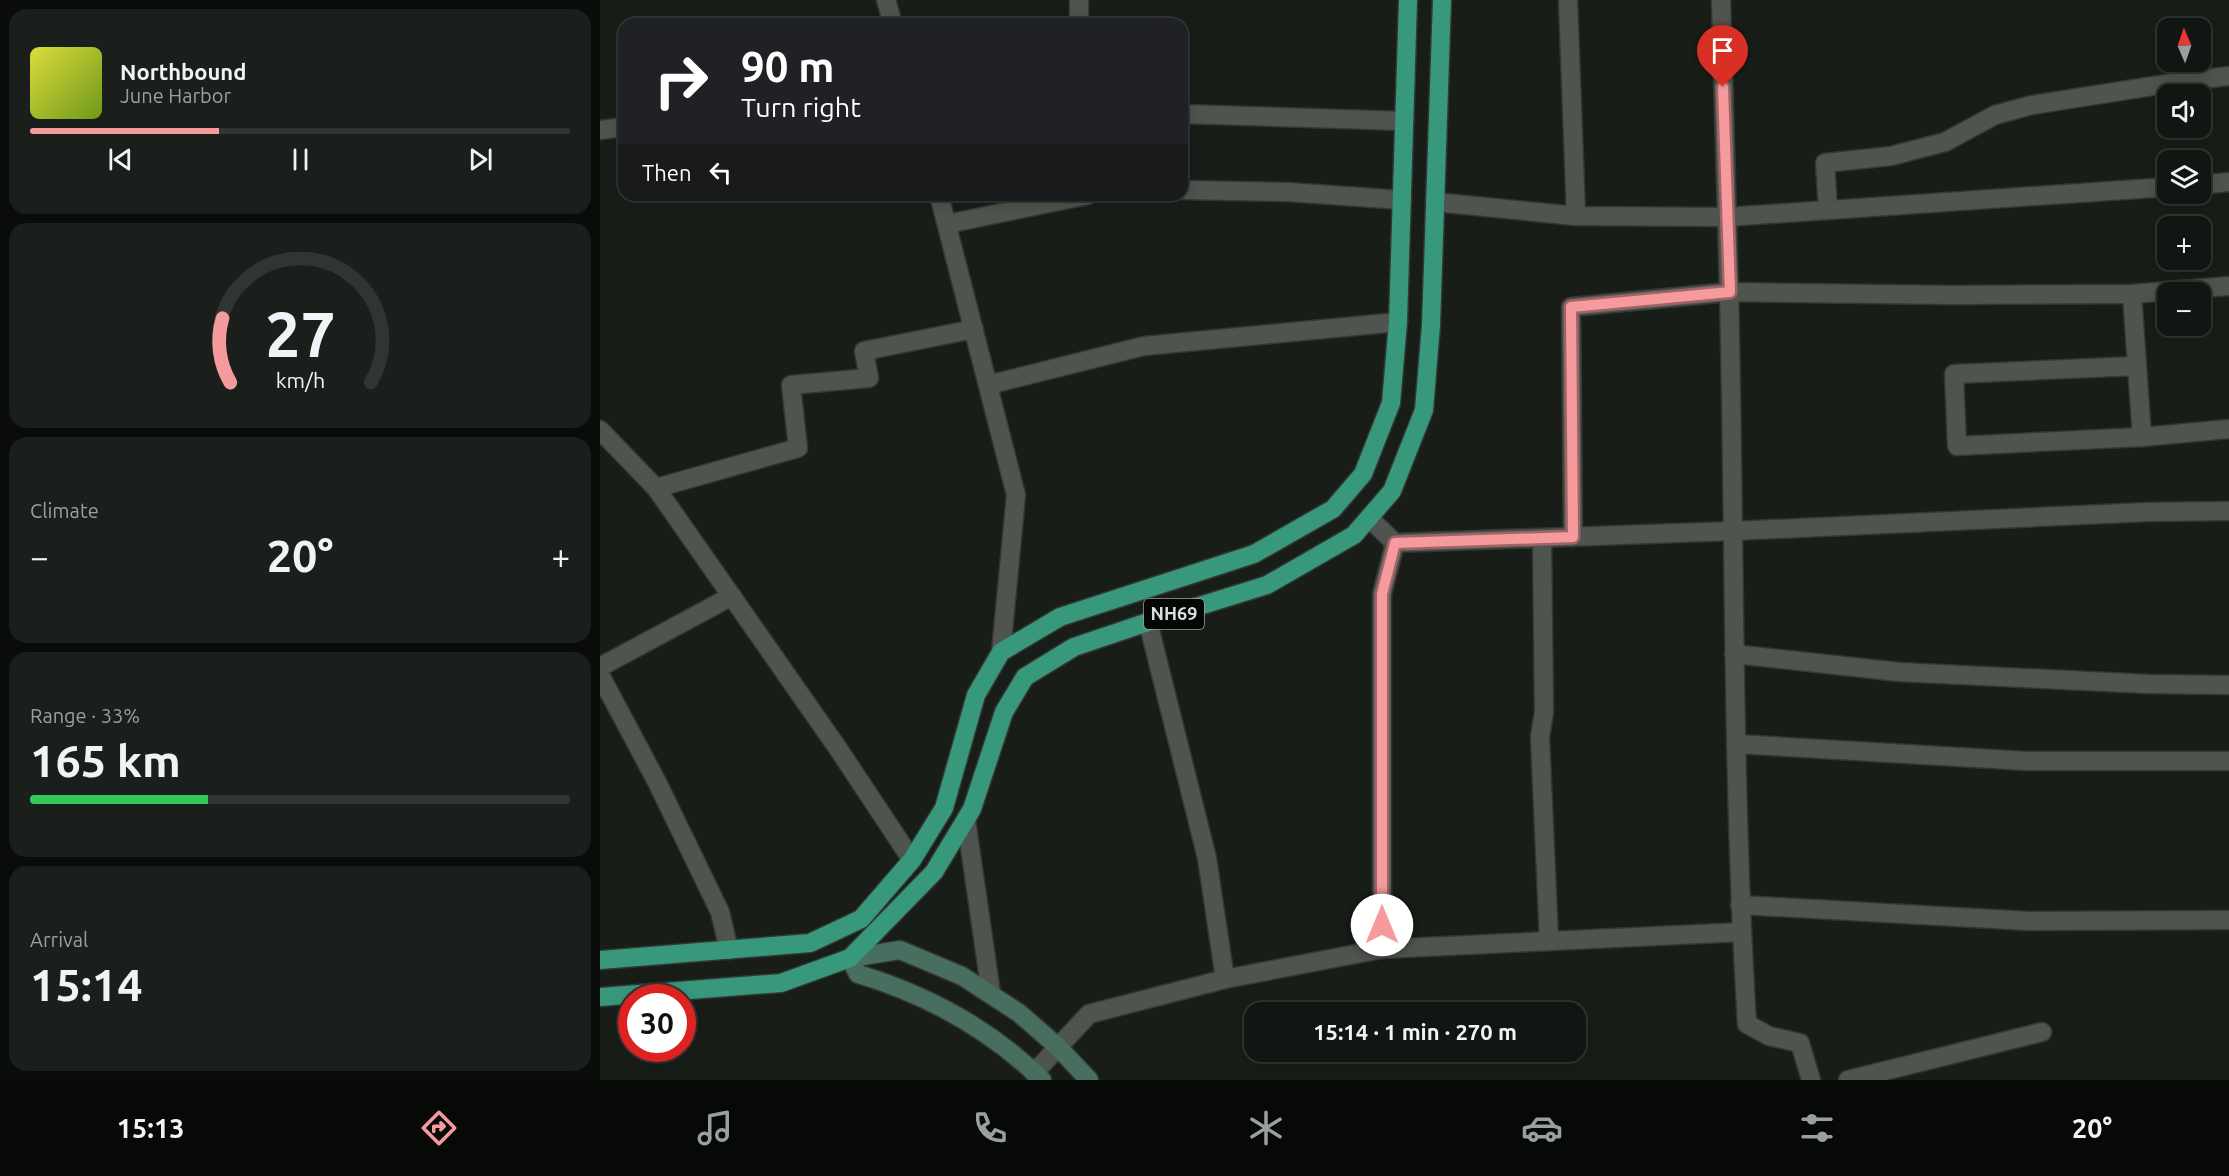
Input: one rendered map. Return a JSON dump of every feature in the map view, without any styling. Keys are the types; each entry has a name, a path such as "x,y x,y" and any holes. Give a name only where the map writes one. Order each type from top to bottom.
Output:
{"highway":[{"name":"NH69","path":"600,960 810,943 861,919 912,860 944,808 976,695 1001,652 1060,617 1254,554 1333,509 1363,474 1391,403 1398,322 1408,0"},
{"name":"NH69","path":"600,996 781,983 850,958 934,872 972,809 1004,712 1025,677 1074,647 1267,585 1354,535 1392,491 1424,411 1431,325 1442,0"}],"main road":[{"path":"1038,1076 998,1041 945,1008 917,994 858,974 850,958 900,950 962,976 1019,1013 1058,1047 1089,1080"}],"street":[{"path":"886,0 891,18"},
{"path":"1078,0 1079,18"},
{"path":"1568,0 1576,216"},
{"path":"1721,0 1730,292 1734,654 1740,905 1747,1024 1769,1036 1800,1043 1811,1080"},
{"path":"1827,210 1825,164 1891,156 1945,142 1995,115 2032,105 2172,82 2229,76"},
{"path":"1188,114 1404,121"},
{"path":"600,130 618,128"},
{"path":"2211,184 2229,182"},
{"path":"1435,202 1576,216 1726,217 2157,188"},
{"path":"1188,190 1288,192 1402,200"},
{"path":"941,201 1016,495 1001,652"},
{"path":"947,224 1059,201"},
{"path":"1573,537 1571,307 1730,292 1952,295 2132,294 2229,286"},
{"path":"2132,294 2142,437"},
{"path":"988,385 1144,346 1398,322"},
{"path":"656,488 798,448 791,385 869,378 864,351 974,329"},
{"path":"2136,366 1954,374 1957,446 2142,437 2229,429"},
{"path":"600,430 656,488 837,747 912,860"},
{"path":"1369,518 1395,543 1732,531 2148,512 2229,511"},
{"path":"1542,538 1544,712 1540,737 1549,941"},
{"path":"1382,949 1382,594 1395,543"},
{"path":"600,667 732,596"},
{"path":"1148,622 1207,858 1225,979"},
{"path":"1734,654 1899,672 2149,684 2229,685"},
{"path":"600,675 657,782 720,912 729,950"},
{"path":"1736,744 2027,761 2229,761"},
{"path":"966,820 991,993"},
{"path":"1740,905 2029,921 2229,920"},
{"path":"1038,1076 1058,1047 1089,1014 1225,979 1382,949 1742,932"},
{"path":"1848,1080 2042,1032"}],"route":[{"path":"1382,925 1382,594 1395,543 1573,537 1571,307 1730,292 1723,87"}]}
